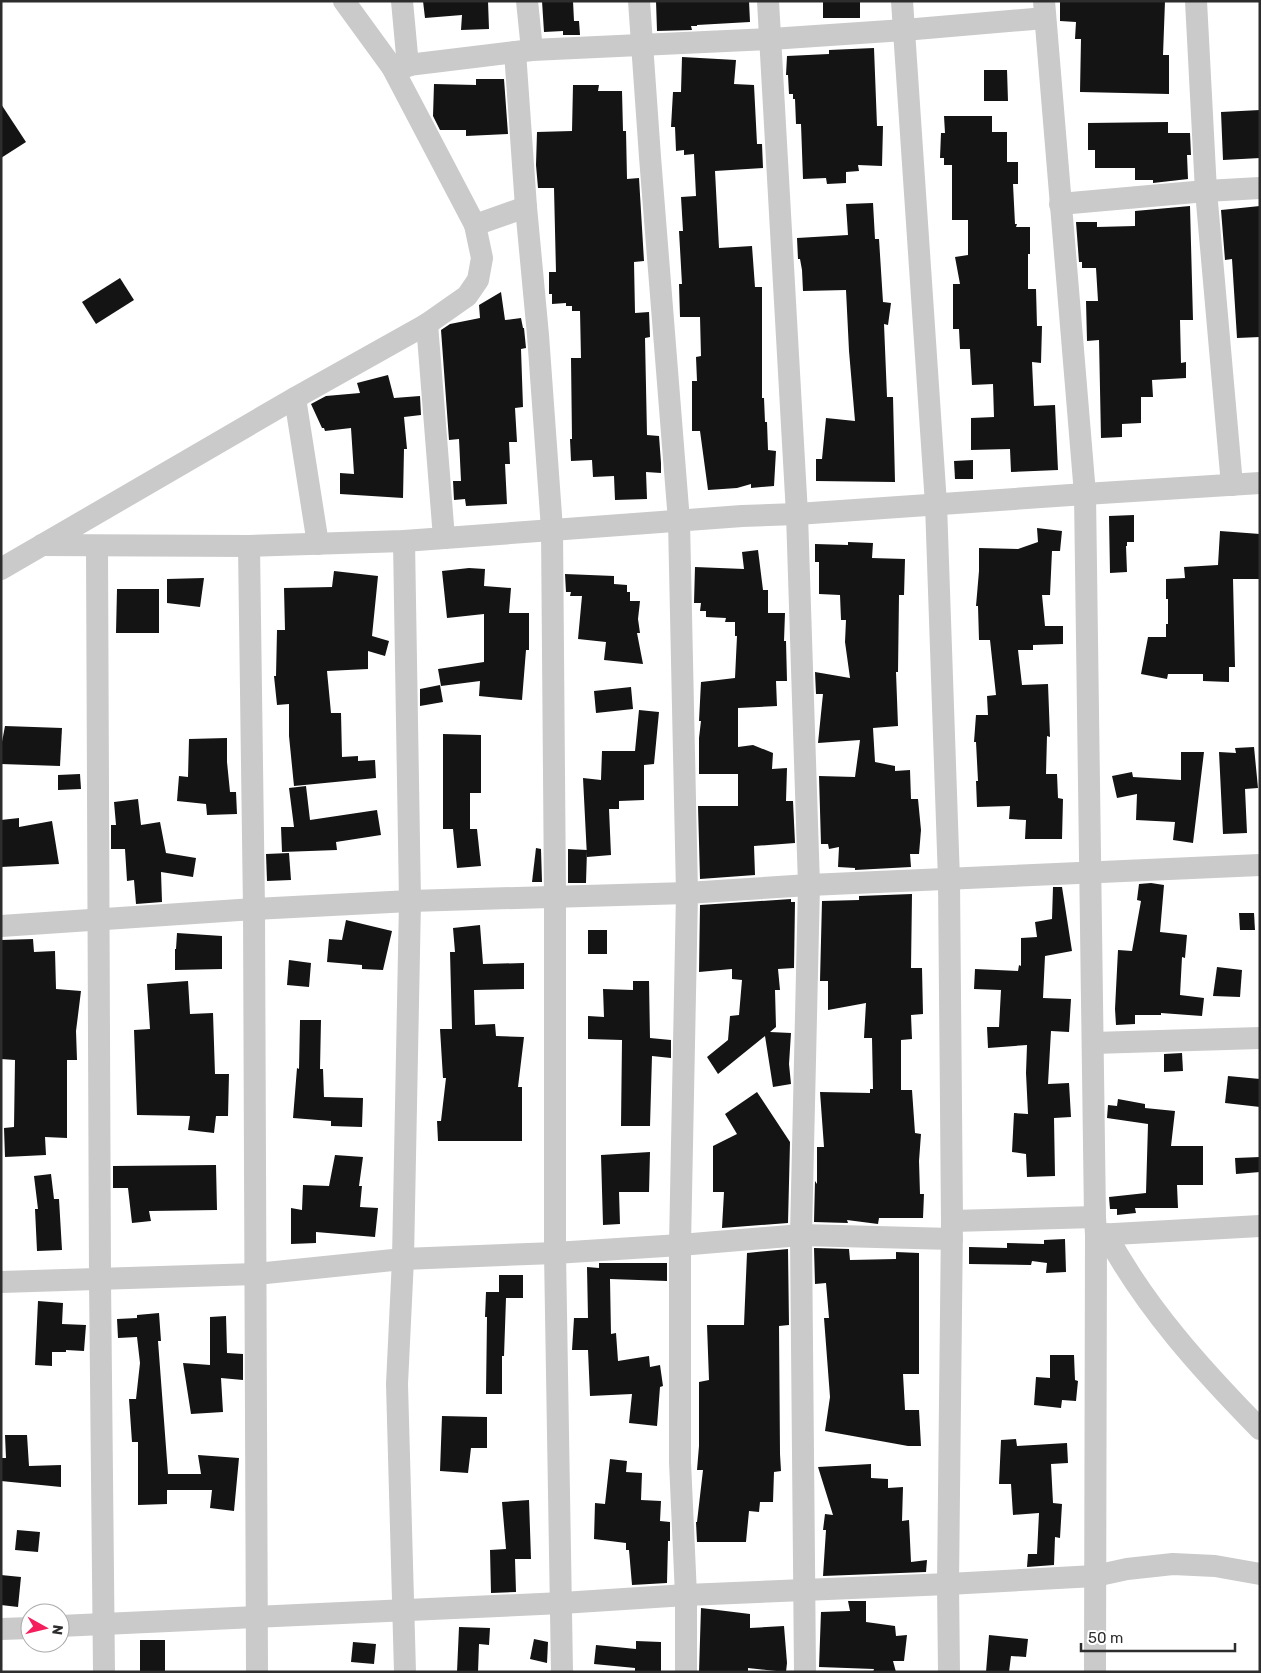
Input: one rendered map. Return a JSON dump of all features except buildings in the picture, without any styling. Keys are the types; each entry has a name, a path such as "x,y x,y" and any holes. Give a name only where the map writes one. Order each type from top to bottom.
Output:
{"street":[{"path":"1,569 294,398 427,324 467,296 478,280 482,258 475,225 400,66 344,1"},
{"path":"400,66 402,1"},
{"path":"527,1 524,51 526,207 538,335 552,529 555,1253 562,1672"},
{"path":"640,1 650,157 679,521 686,893 680,1245 680,1462 686,1595 686,1672"},
{"path":"768,1 797,514 809,885 800,1235 806,1672"},
{"path":"902,1 936,504 950,880 952,1230 948,1584 949,1672"},
{"path":"1196,1 1206,191 1232,485"},
{"path":"400,66 524,51 904,30 1044,10 1085,494 1089,872 1099,1229 1094,1576 1095,1672"},
{"path":"1060,204 1260,188"},
{"path":"475,225 526,207"},
{"path":"427,324 444,538"},
{"path":"294,398 318,544"},
{"path":"42,545 249,546 404,541 742,516 797,514 1260,483"},
{"path":"404,541 410,901 403,1259 397,1384 405,1672"},
{"path":"97,546 100,1280 104,1672"},
{"path":"249,546 254,909 257,1672"},
{"path":"1,926 254,909 410,901 686,893 809,885 950,880 1260,864"},
{"path":"1093,1043 1260,1038"},
{"path":"1,1282 256,1274 403,1259 555,1253 800,1235 952,1230 1260,1226"},
{"path":"1099,1229 1139,1289 1212,1380 1260,1429"},
{"path":"70,1625 1094,1576 1127,1569 1173,1564 1215,1566 1260,1574"},
{"path":"1,1629 20,1628"}]}
